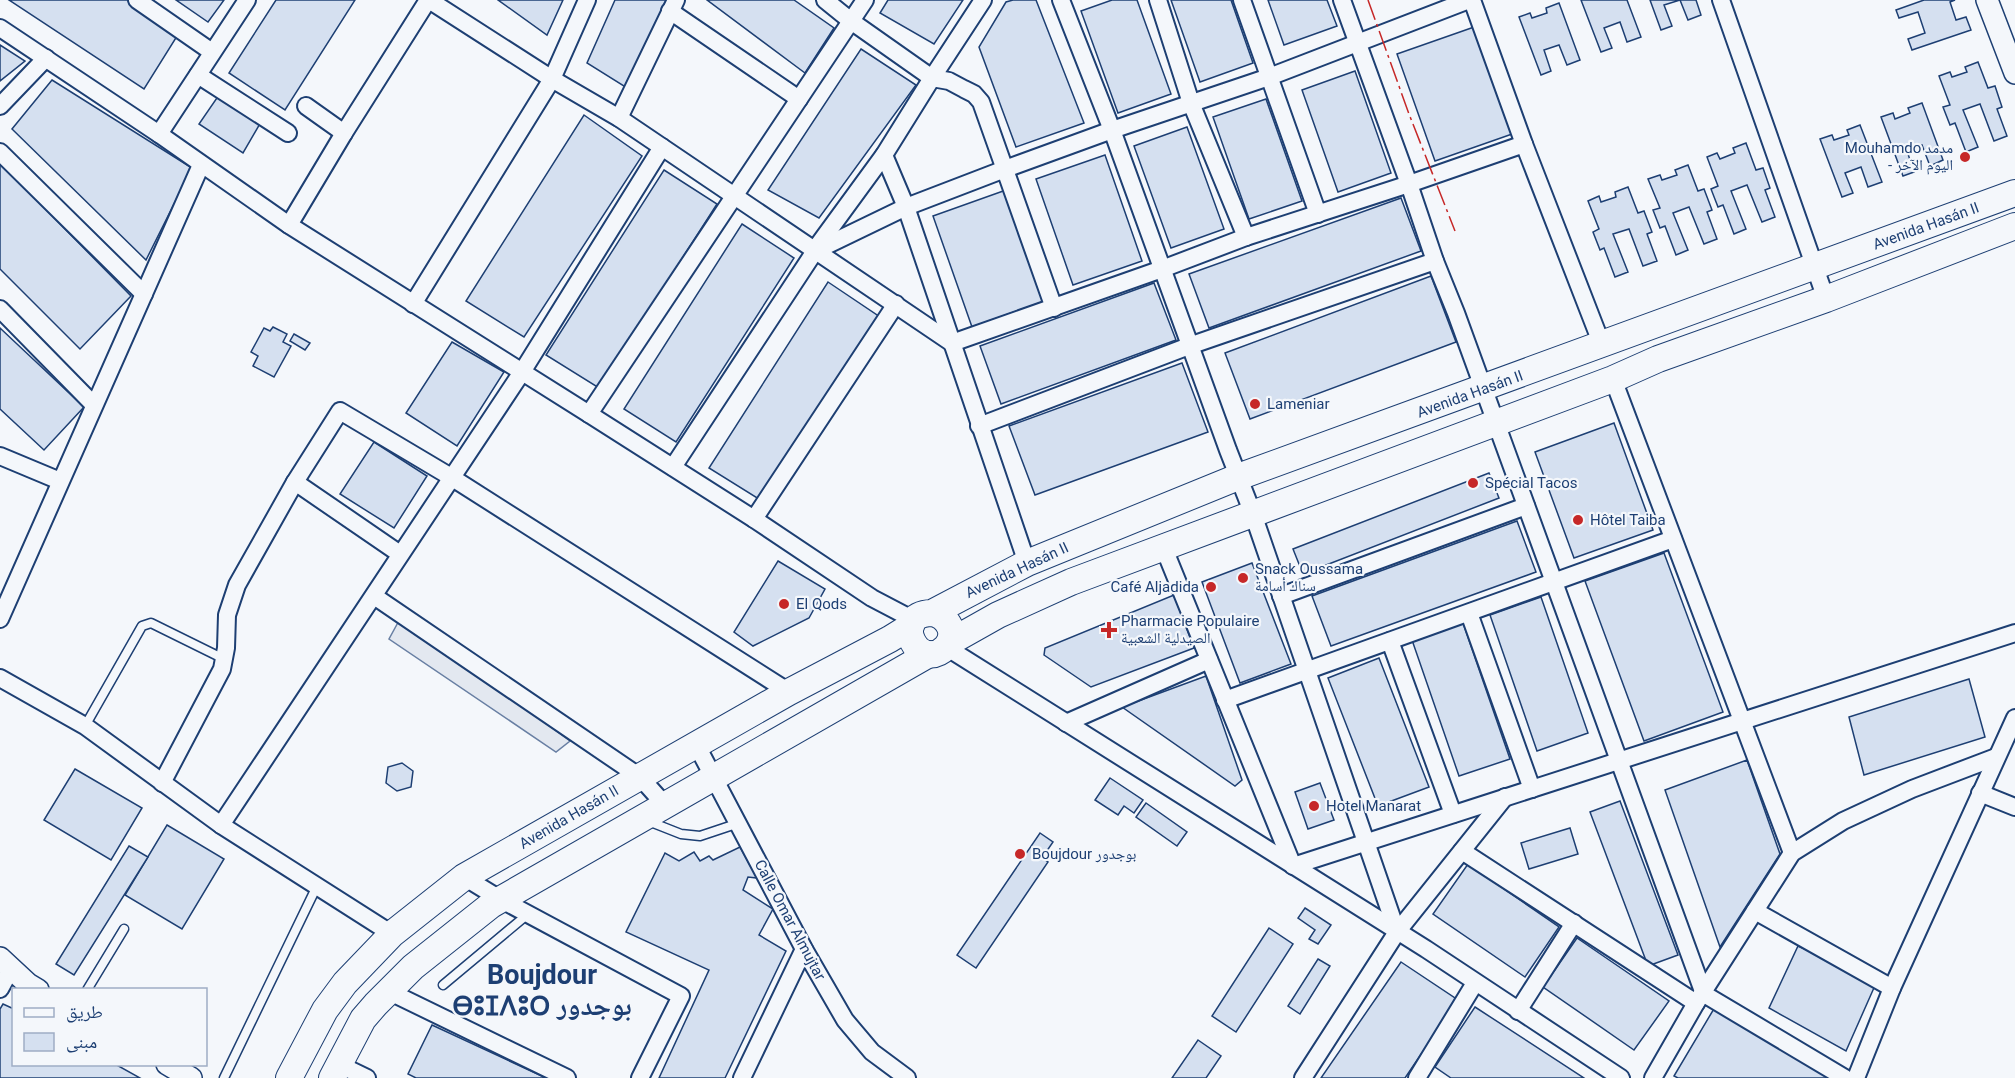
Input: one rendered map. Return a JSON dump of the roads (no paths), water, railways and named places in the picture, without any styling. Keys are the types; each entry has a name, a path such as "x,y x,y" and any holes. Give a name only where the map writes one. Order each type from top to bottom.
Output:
{"main road":[{"name":"Avenida Hasán II","path":"289,1078 325,1010 345,983 392,934 464,877 789,692 890,639 919,619 1027,563 1238,477 2015,193"},
{"name":"Avenida Hasán II","path":"335,1071 363,1019 388,991 413,967 500,899 998,615 1071,582 1163,546 1613,379 1658,359 1826,299 2015,226"},
{"path":"939,614 949,623 951,629 941,648 917,649 913,644 910,638 919,619 939,614"}],"street":[{"path":"137,0 212,52"},
{"path":"159,134 247,0"},
{"path":"289,225 428,0 552,79 619,118 952,343"},
{"path":"413,304 552,79 587,0"},
{"path":"825,0 932,78 949,81 964,88 981,102 1054,308"},
{"path":"589,414 865,0"},
{"path":"673,467 814,251 884,155 983,0"},
{"path":"1061,0 1112,130 1189,346 1253,513 1397,932"},
{"path":"1158,0 1191,103 1246,237"},
{"path":"1242,0 1318,214"},
{"path":"1342,0 1435,261 1619,761 1700,998"},
{"path":"814,251 906,207 1005,169 1358,45 1471,0 1602,345"},
{"path":"1721,0 1826,299"},
{"path":"1987,0 2011,51 2015,73"},
{"path":"619,118 673,5 799,99"},
{"path":"0,28 159,134 289,225 673,467 872,598 919,619"},
{"path":"0,106 46,58"},
{"path":"198,75 288,133"},
{"path":"306,106 344,133"},
{"path":"952,343 1246,237 1524,144"},
{"path":"221,825 522,372 662,147"},
{"path":"0,152 144,294"},
{"path":"884,155 906,207 1027,563"},
{"path":"0,620 201,165"},
{"path":"979,426 1189,346 1435,261"},
{"path":"754,519 896,304"},
{"path":"0,309 94,405"},
{"path":"1613,379 1792,853"},
{"path":"162,783 218,679 225,660 227,615 237,585 295,482 340,411 451,477 789,692"},
{"path":"0,456 60,481"},
{"path":"295,482 400,554"},
{"path":"1281,596 1526,506"},
{"path":"1225,700 1673,539"},
{"path":"1163,546 1293,866"},
{"path":"374,596 640,777 665,805"},
{"path":"1469,613 1532,789"},
{"path":"1293,866 2015,633"},
{"path":"1390,641 1453,814"},
{"path":"941,648 1066,723 1293,866 1621,1078"},
{"path":"1066,723 1209,660"},
{"path":"0,678 85,726 221,825 316,888 392,934"},
{"path":"1856,1078 1893,988 1996,757 2010,738 2015,718"},
{"name":"Calle Omar Almujtar","path":"696,744 804,949 845,1020 872,1052 907,1078"},
{"path":"1653,1078 1700,998 1792,853 1843,821 1902,793 1996,757"},
{"path":"1980,793 2015,807"},
{"path":"1303,1078 1397,932 1505,798"},
{"path":"1462,851 1574,923 1700,998 1845,1078"},
{"path":"464,877 500,899 681,996 640,1078"},
{"path":"1755,911 1893,988"},
{"path":"1518,1011 1574,923"},
{"path":"742,1078 804,949"},
{"path":"0,989 5,963 36,988"},
{"path":"1417,1078 1475,982"},
{"path":"388,991 567,1078"},
{"path":"335,1071 367,1078"}],"lane":[{"path":"85,726 142,626 146,623 151,623 225,660"},
{"path":"642,818 681,834 700,836 739,824"},
{"path":"224,1078 316,888"},
{"path":"443,985 528,914"},
{"path":"88,988 124,929"}],"place":[{"name":"Mouhamdo مدمد - اليوم الآخر","path":"1965,157"},
{"name":"Lameniar","path":"1255,404"},
{"name":"Spécial Tacos","path":"1473,483"},
{"name":"Hôtel Taiba","path":"1578,520"},
{"name":"Snack Oussama سناك أسامة","path":"1243,578"},
{"name":"Café Aljadida","path":"1211,587"},
{"name":"El Qods","path":"784,604"},
{"name":"Pharmacie Populaire الصيدلية الشعبية","path":"1109,630"},
{"name":"Hotel Manarat","path":"1314,806"},
{"name":"Boujdour بوجدور","path":"1020,854"}],"district":[{"name":"Boujdour ⴱⵓⵊⴷⵓⵔ بوجدور","path":"542,990"}]}
